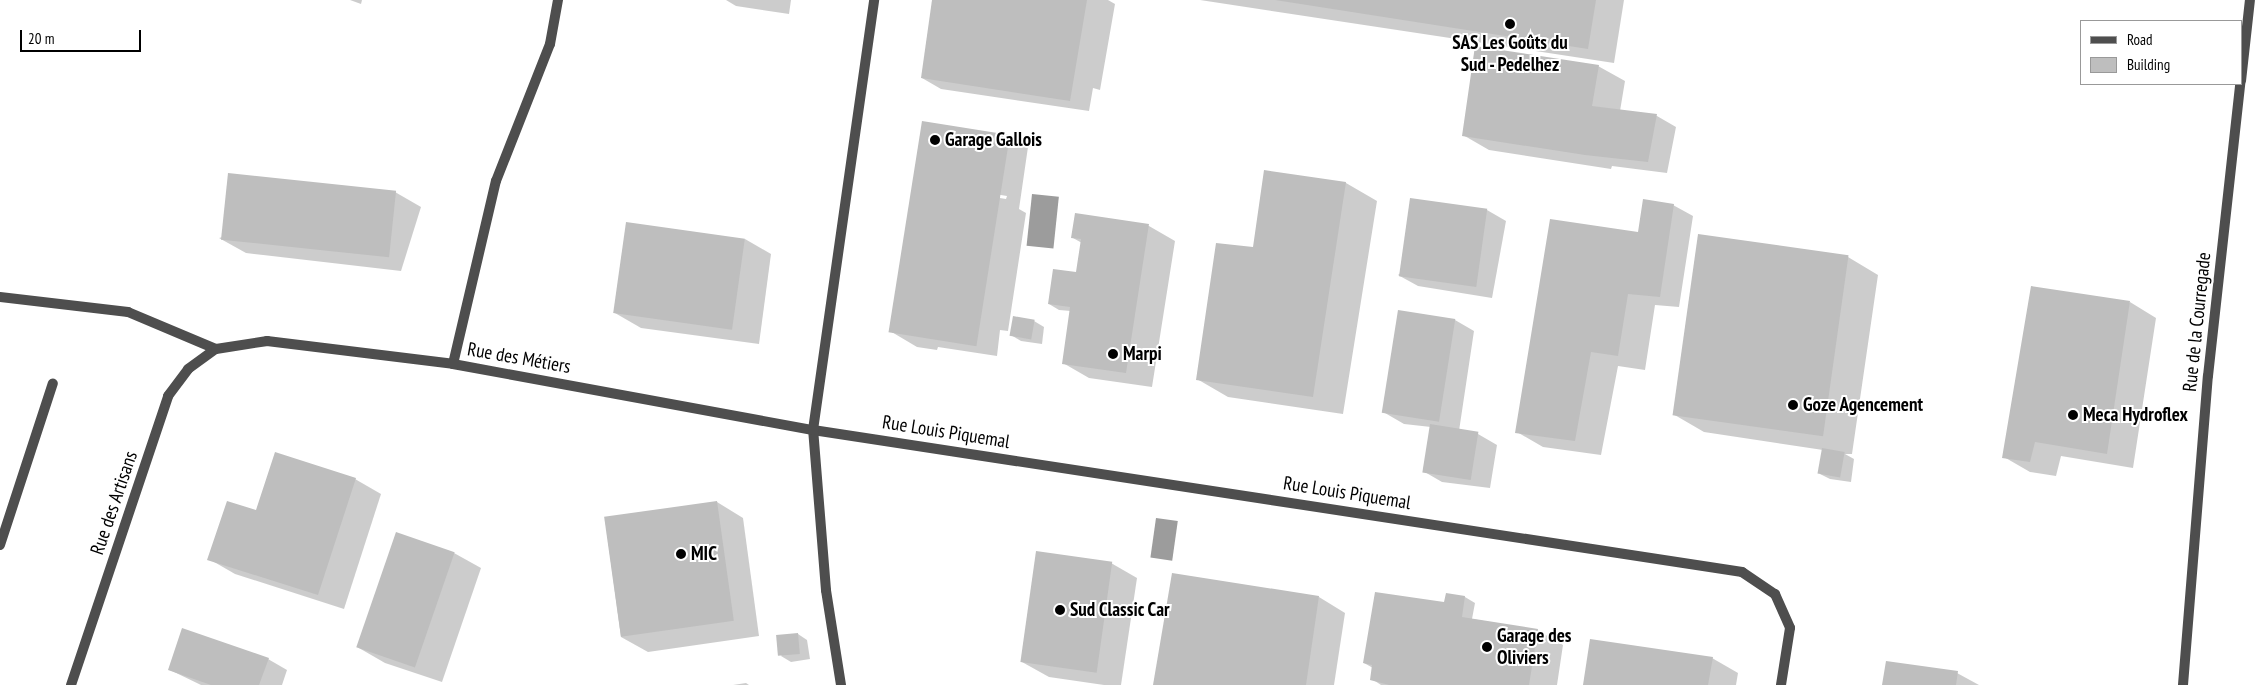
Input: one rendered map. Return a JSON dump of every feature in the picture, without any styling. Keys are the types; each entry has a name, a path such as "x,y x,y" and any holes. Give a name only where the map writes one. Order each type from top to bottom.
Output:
{"street":[{"path":"453,364 496,181 550,44 558,0"},
{"path":"841,685 826,590 813,430 874,0"},
{"name":"Rue de la Courregade","path":"2242,73 2250,0"},
{"name":"Rue de la Courregade","path":"2183,685 2208,376 2241,85"},
{"path":"0,297 128,312 216,349"},
{"name":"Rue des Métiers","path":"216,349 266,341 453,364 813,430"},
{"name":"Rue des Artisans","path":"72,685 168,396 188,369 216,349"},
{"path":"0,545 53,383"},
{"name":"Rue Louis Piquemal","path":"813,430 1742,572 1775,594 1790,628 1781,685"}],"shaded area":[{"path":"1032,194 1059,197 1053,249 1027,246"},
{"path":"1156,518 1178,521 1172,561 1150,558"}],"building":[{"path":"932,0 1087,0 1070,101 921,78"},
{"name":"SAS Les Goûts du Sud - Pedelhez","path":"1275,0 1596,0 1588,49"},
{"path":"1475,46 1599,65 1592,106 1657,114 1648,162 1585,155 1462,136"},
{"path":"922,121 1010,135 976,346 889,332"},
{"path":"1264,170 1346,182 1313,397 1196,380 1216,243 1253,247"},
{"path":"228,173 396,191 389,257 221,240"},
{"path":"1410,198 1487,209 1476,287 1399,276"},
{"path":"1643,199 1674,204 1660,297 1628,294 1618,356 1591,352 1575,441 1515,433 1550,219 1638,232"},
{"path":"1075,213 1149,224 1126,373 1062,364 1070,307 1048,304 1053,269 1076,272 1081,239 1071,238"},
{"path":"626,222 745,239 732,330 613,313"},
{"path":"1698,234 1849,255 1823,436 1673,415"},
{"path":"2031,286 2130,301 2107,454 2035,442 2030,462 2002,458"},
{"path":"1398,310 1455,319 1439,422 1382,413"},
{"path":"1013,316 1035,320 1031,340 1010,336"},
{"path":"1430,424 1478,432 1471,480 1422,472"},
{"path":"1822,448 1845,452 1840,478 1817,474"},
{"path":"275,452 356,478 318,595 207,560 227,501 256,510"},
{"path":"717,501 734,621 621,637 604,517"},
{"path":"396,532 455,552 415,668 356,647"},
{"path":"1036,551 1112,562 1097,673 1020,662"},
{"path":"1172,573 1319,596 1306,685 1153,685"},
{"path":"1375,592 1444,602 1446,593 1465,596 1462,617 1538,629 1529,685 1389,685 1370,680 1372,665 1363,663"},
{"path":"182,628 269,658 259,685 211,685 168,670"},
{"path":"798,633 800,654 778,656 776,635"},
{"path":"1590,639 1713,657 1708,685 1583,685"},
{"path":"1886,661 1958,671 1956,685 1882,685"}],"place":[{"name":"SAS Les Goûts du Sud - Pedelhez","path":"1510,24"},
{"name":"Garage Gallois","path":"935,140"},
{"name":"Marpi","path":"1113,354"},
{"name":"Goze Agencement","path":"1793,405"},
{"name":"Meca Hydroflex","path":"2073,415"},
{"name":"MIC","path":"681,554"},
{"name":"Sud Classic Car","path":"1060,610"},
{"name":"Garage des Oliviers","path":"1487,647"}]}
